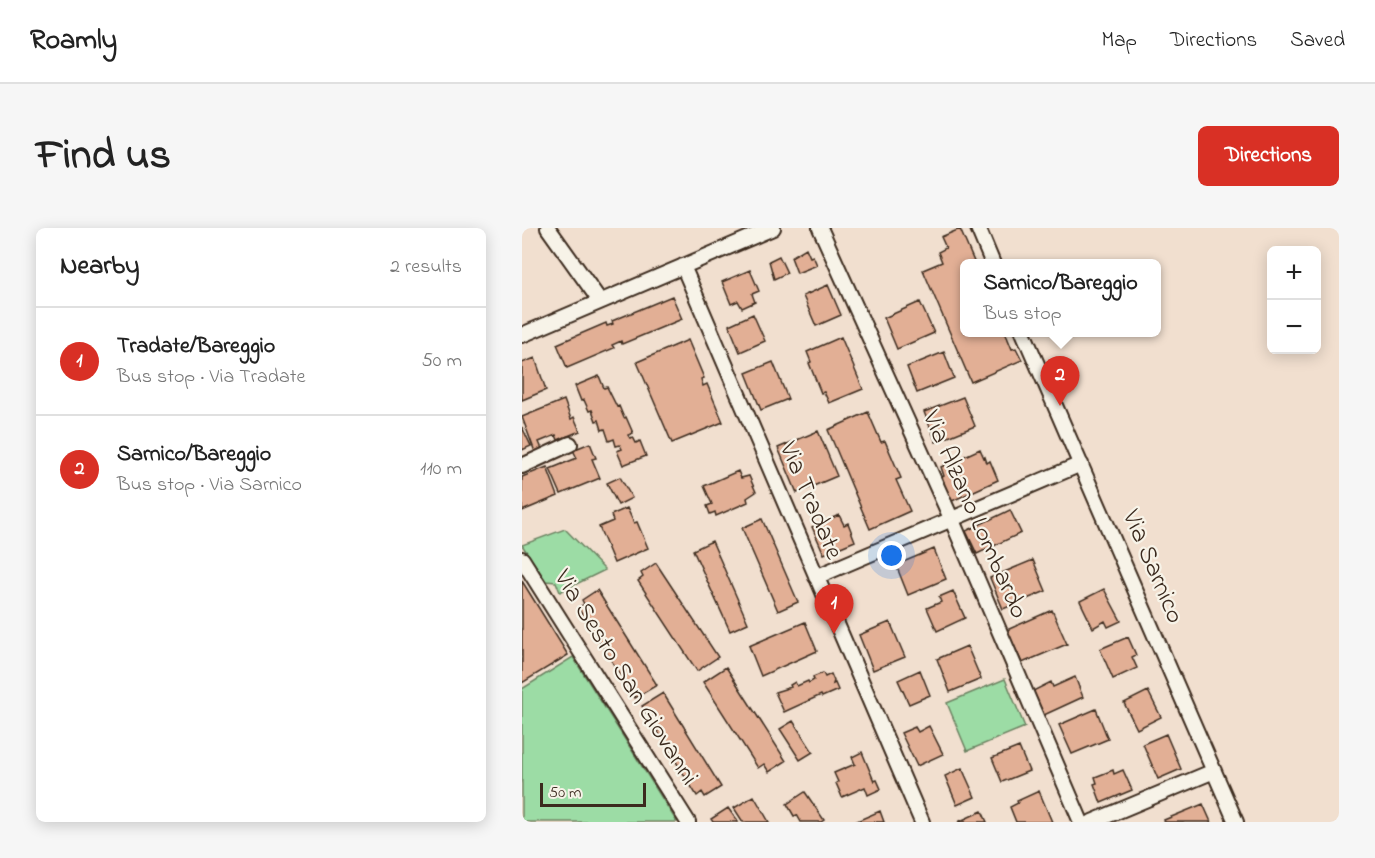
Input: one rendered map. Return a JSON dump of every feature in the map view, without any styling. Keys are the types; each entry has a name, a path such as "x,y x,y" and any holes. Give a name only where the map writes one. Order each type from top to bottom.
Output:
{"street":[{"path":"548,228 600,301"},
{"path":"522,335 773,228"},
{"name":"Via Alzano Lombardo","path":"820,228 951,518 1081,822"},
{"path":"978,228 991,259"},
{"name":"Via Tradate","path":"683,266 922,822"},
{"name":"Via Sarnico","path":"1025,337 1236,822"},
{"path":"522,466 570,444"},
{"path":"816,577 1081,464"},
{"name":"Via Sesto San Giovanni","path":"522,559 688,822"},
{"path":"1092,822 1214,771"}],"green space":[{"path":"565,529 605,570 560,592 556,582 546,581 522,545"},
{"path":"573,657 677,822 522,822 522,689"},
{"path":"1005,679 1025,727 967,751 947,703"}],"building":[{"path":"960,229 973,259 960,259 960,337 1007,337 1012,349 1016,348 1022,360 971,382 923,270 942,262 938,252 946,248 941,237"},
{"path":"806,248 817,265 797,273 791,257"},
{"path":"779,256 787,273 774,279 769,261"},
{"path":"750,270 759,291 752,294 755,302 742,308 738,301 731,304 722,282"},
{"path":"828,285 841,315 816,326 803,296"},
{"path":"672,296 682,319 622,344 621,341 612,345 614,348 567,368 557,344 606,323 607,326 613,324 612,321"},
{"path":"920,302 934,333 897,349 884,318"},
{"path":"753,314 765,341 740,352 729,325"},
{"path":"841,337 863,389 829,403 824,392 821,393 807,352"},
{"path":"688,340 704,378 701,379 703,386 707,384 723,422 672,443 637,362"},
{"path":"944,352 954,378 917,393 907,367"},
{"path":"535,358 546,390 522,400 522,363"},
{"path":"773,362 788,399 761,410 746,373"},
{"path":"599,376 604,388 607,387 617,407 619,406 624,418 626,417 633,433 628,435 630,438 633,437 636,443 640,441 646,456 623,465 617,451 622,449 620,445 616,446 614,439 609,441 605,429 602,430 592,410 589,411 584,400 581,401 575,386"},
{"path":"963,397 975,426 936,442 924,412"},
{"path":"564,400 571,419 574,417 580,431 558,440 556,435 539,442 542,449 535,452 522,417"},
{"path":"868,412 881,442 885,441 901,478 896,480 910,511 870,529 828,430"},
{"path":"522,427 531,446 522,450"},
{"path":"818,431 837,476 797,493 778,448"},
{"path":"590,443 596,458 592,459 600,478 561,494 550,469 577,458 573,450"},
{"path":"980,449 987,463 990,461 998,480 950,502 942,483 944,476 941,467"},
{"path":"547,467 558,496 522,511 522,477"},
{"path":"738,471 741,478 749,476 756,492 747,498 748,502 716,516 715,512 710,514 707,506 712,504 704,486"},
{"path":"620,477 632,498 618,505 607,483"},
{"path":"627,508 634,523 637,522 648,548 614,563 599,527 613,521 611,515"},
{"path":"1010,510 1021,533 977,554 966,531"},
{"path":"839,515 844,525 848,523 855,541 824,554 812,527"},
{"path":"762,519 798,602 778,611 742,528"},
{"path":"712,541 748,623 730,631 693,550"},
{"path":"934,549 946,579 908,595 896,565"},
{"path":"1033,560 1046,591 1003,609 990,578"},
{"path":"656,563 718,657 697,671 638,581 643,577 641,573"},
{"path":"522,581 568,655 522,683"},
{"path":"1104,589 1121,621 1108,627 1105,621 1093,628 1080,601"},
{"path":"597,590 657,685 635,698 578,608 584,604 582,600"},
{"path":"953,591 965,618 937,631 927,608 941,602 939,597"},
{"path":"1052,610 1067,644 1022,663 1007,630"},
{"path":"805,622 817,651 761,676 749,646"},
{"path":"890,622 905,657 873,670 859,635"},
{"path":"1128,637 1136,655 1132,657 1137,668 1113,679 1100,649"},
{"path":"967,646 981,679 950,692 937,659"},
{"path":"726,667 786,761 769,772 764,764 758,768 703,682"},
{"path":"920,670 930,695 909,704 898,680"},
{"path":"823,673 825,677 831,674 833,684 835,683 838,690 784,712 775,692 791,687 790,685 795,682 797,686 808,681 809,683 814,680 813,677"},
{"path":"1075,677 1083,697 1044,715 1033,691 1051,682 1053,687"},
{"path":"1148,691 1161,717 1137,729 1124,703"},
{"path":"663,693 721,787 705,797 702,792 697,796 642,706"},
{"path":"1096,709 1108,739 1072,754 1059,725"},
{"path":"793,721 813,752 800,760 780,729"},
{"path":"929,726 943,754 917,766 901,733 915,727 918,732"},
{"path":"1166,734 1181,769 1158,779 1143,744"},
{"path":"1019,747 1029,771 1002,782 992,758"},
{"path":"862,752 874,781 877,780 881,789 868,795 865,787 842,797 834,773 855,764 852,757"},
{"path":"962,768 975,797 957,805 945,776"},
{"path":"1113,770 1114,774 1123,770 1132,790 1101,803 1094,784 1097,783 1095,777"},
{"path":"1039,791 1052,822 1016,822 1010,807 1018,803 1017,801"},
{"path":"805,792 824,820 821,822 801,822 797,815 794,816 787,804"},
{"path":"754,796 769,822 743,822 734,808"},
{"path":"1203,804 1211,822 1165,822 1164,820"},
{"path":"728,808 738,822 713,822 711,819"},
{"path":"880,811 884,822 857,821"},
{"path":"982,811 987,822 958,822"}],"place":[{"name":"Sarnico/Bareggio","path":"1060,406"},
{"name":"Tradate/Bareggio","path":"834,634"}]}
